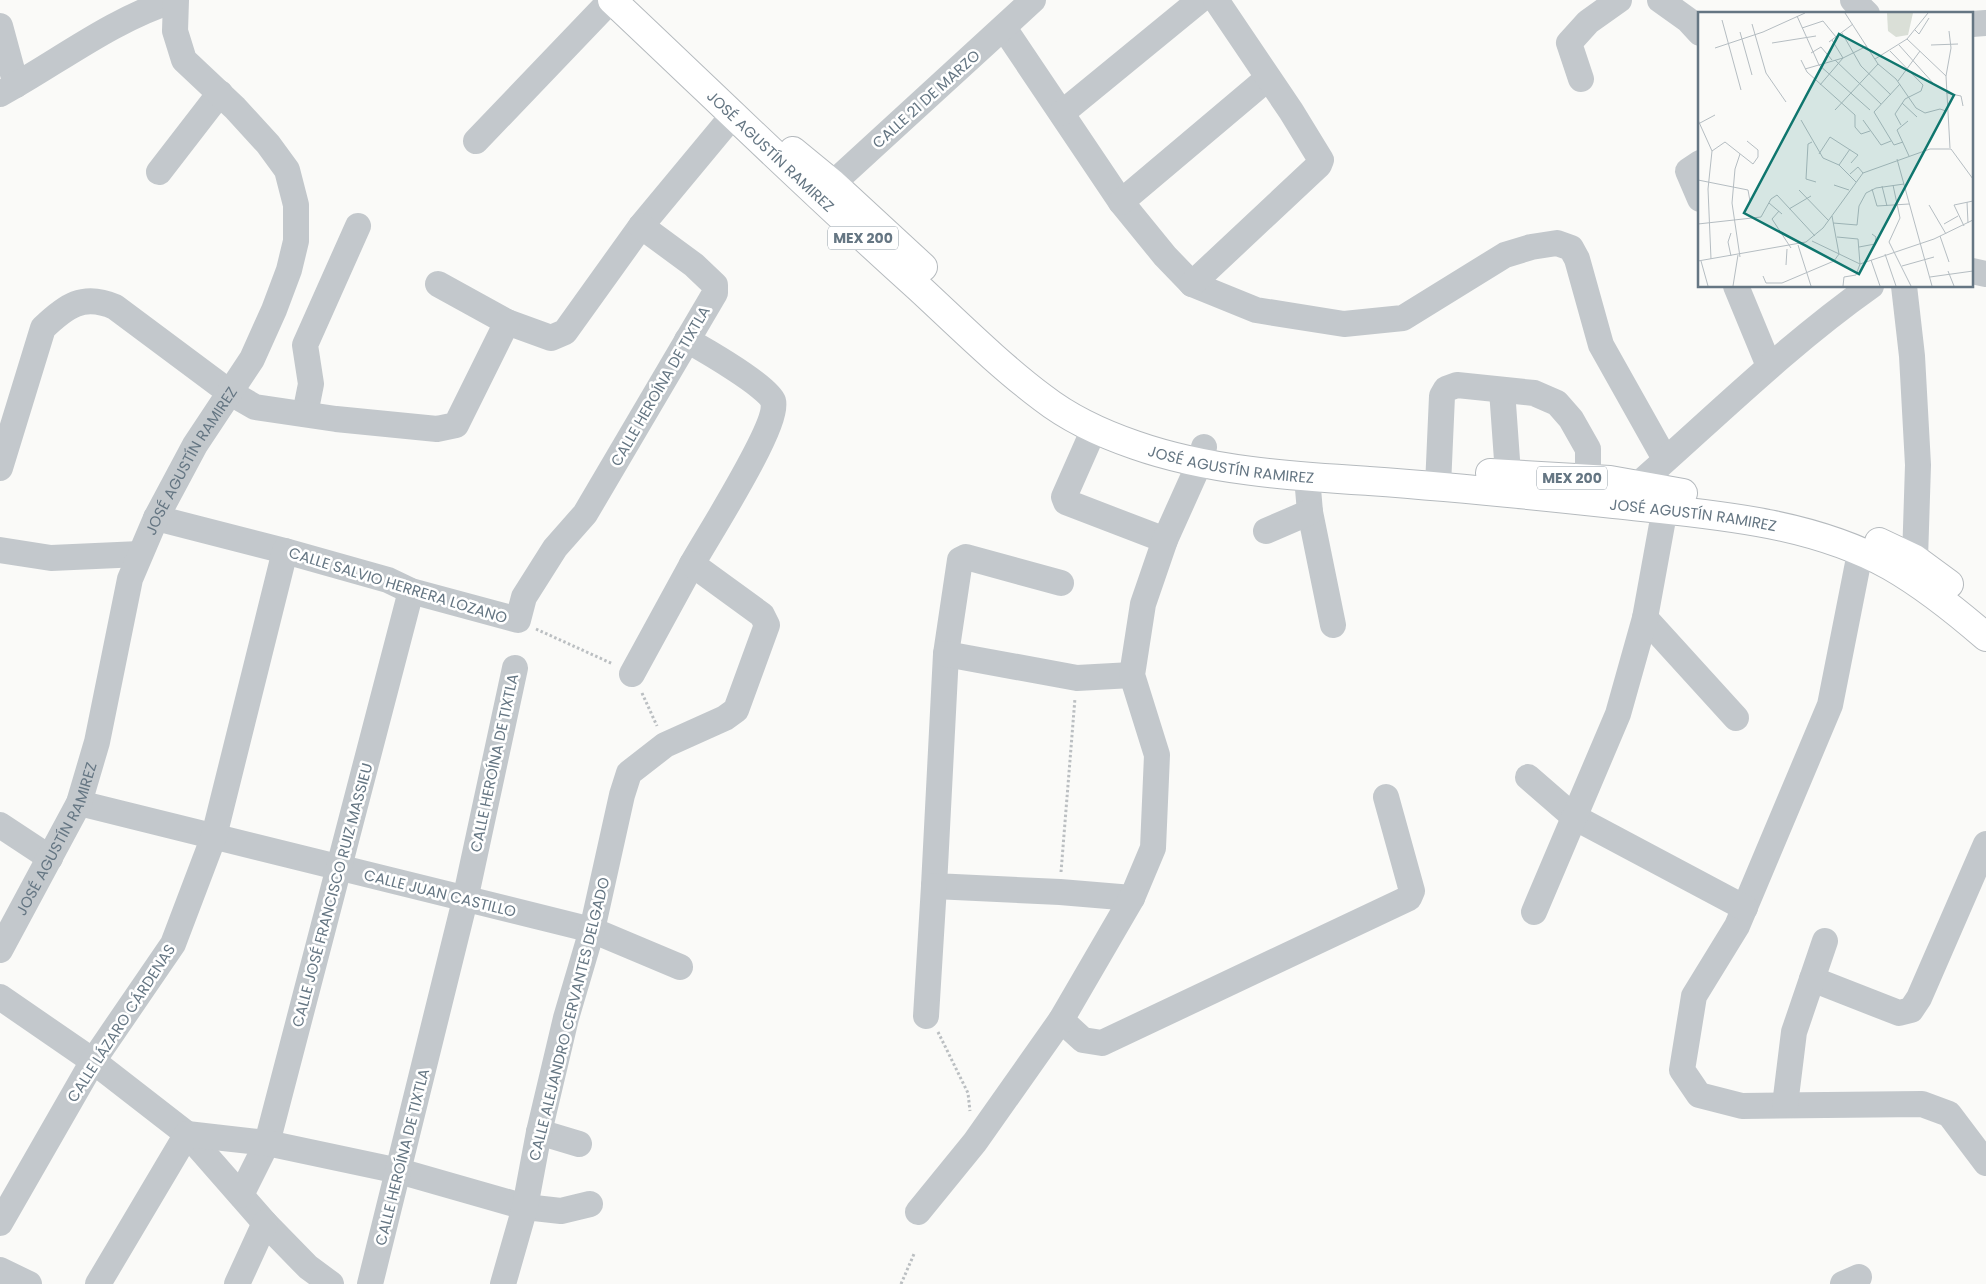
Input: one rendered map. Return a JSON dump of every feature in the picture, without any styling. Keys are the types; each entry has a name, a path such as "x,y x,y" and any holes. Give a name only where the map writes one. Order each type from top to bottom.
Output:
{"main road":[{"name":"JOSÉ AGUSTÍN RAMIREZ","path":"612,0 734,114 1054,387 1132,430 1256,472 1307,477 1438,478"},
{"name":"JOSÉ AGUSTÍN RAMIREZ","path":"635,0 779,139 825,190 1044,400 1094,429 1136,446 1202,454 1272,458 1438,478 1588,490 1637,486 1769,506 1852,531 1895,548 1915,559 1986,612"},
{"name":"JOSÉ AGUSTÍN RAMIREZ","path":"1588,490 1616,504 1665,508 1757,522 1821,538 1889,566 1954,608 1986,636"}],"street":[{"path":"0,26 8,90 60,56 156,6 175,0"},
{"name":"JOSÉ AGUSTÍN RAMIREZ","path":"0,950 79,803 97,742 130,579 140,554 156,518 196,445 252,359 274,310 296,241 296,205 287,170 268,144 220,93 184,60 176,31 175,0"},
{"path":"476,141 612,0"},
{"name":"CALLE 21 DE MARZO","path":"825,190 1033,0"},
{"path":"1062,113 1200,0"},
{"path":"1192,284 1313,171 1321,160 1216,0"},
{"path":"1581,78 1569,43 1588,22 1619,0"},
{"path":"1660,0 1688,20 1698,31"},
{"path":"1853,0 1865,12"},
{"path":"1004,28 1121,202 1165,256 1192,284 1256,310 1344,324 1403,318 1505,255 1531,247 1557,243 1571,248 1577,260 1601,345 1665,459"},
{"path":"1121,202 1268,78"},
{"path":"159,172 220,93"},
{"path":"438,284 507,322 551,338 565,332 641,226 734,114"},
{"path":"1698,164 1688,171 1698,195"},
{"path":"305,414 311,384 305,345 358,226"},
{"name":"CALLE HEROÍNA DE TIXTLA","path":"518,620 524,597 555,548 585,514 715,293 715,285 694,265 641,226"},
{"path":"1737,288 1769,366"},
{"path":"1616,504 1769,366 1829,316 1868,288"},
{"path":"1904,288 1912,356 1918,465 1915,559"},
{"path":"0,468 43,328 56,316 76,303 99,300 115,307 229,392 255,407 437,430 456,425 507,322"},
{"path":"632,674 761,444 774,408 773,400 763,388 687,340"},
{"path":"1438,478 1442,396 1446,389 1457,385 1534,394 1556,403 1571,419 1588,449 1588,490"},
{"path":"1502,390 1511,483"},
{"path":"1094,429 1064,497 1066,502 1165,540"},
{"path":"918,1212 975,1142 1061,1020 1132,898 1153,848 1157,755 1132,675 1143,604 1165,540 1202,454"},
{"path":"1307,477 1310,512 1334,626"},
{"path":"1534,912 1618,714 1644,618 1665,508"},
{"path":"1266,531 1310,512"},
{"name":"CALLE SALVIO HERRERA LOZANO","path":"156,518 286,551 388,580 411,592 518,620"},
{"path":"0,550 51,558 140,554"},
{"name":"CALLE LÁZARO CÁRDENAS","path":"0,1223 93,1061 173,944 214,836 286,551"},
{"path":"1860,553 1830,705 1737,926 1694,996 1682,1070 1700,1095 1742,1106 1922,1104 1949,1114 1986,1163"},
{"path":"926,1016 946,654 960,560 966,557 1061,583"},
{"name":"CALLE ALEJANDRO CERVANTES DELGADO","path":"503,1284 525,1208 539,1132 566,1018 592,930 622,795 629,773 665,745 725,718 736,710 767,625 762,615 692,564"},
{"name":"CALLE JOSÉ FRANCISCO RUIZ MASSIEU","path":"242,1195 267,1143 411,592"},
{"path":"1644,618 1736,718"},
{"path":"946,654 1077,678 1132,675"},
{"name":"CALLE HEROÍNA DE TIXTLA","path":"370,1284 465,900 515,668"},
{"path":"1528,777 1574,817 1745,908"},
{"path":"1061,1020 1083,1040 1102,1043 1409,898 1412,891 1386,797"},
{"name":"CALLE JUAN CASTILLO","path":"79,803 338,869 592,930 680,967"},
{"path":"0,825 50,858"},
{"path":"1812,979 1899,1013 1911,1010 1919,998 1986,844"},
{"path":"934,886 1060,892 1132,898"},
{"path":"1785,1105 1794,1032 1825,941"},
{"path":"0,997 93,1061 187,1134 265,1223 308,1267 331,1284"},
{"path":"539,1132 579,1144"},
{"path":"187,1134 267,1143 399,1171 525,1208 561,1211 590,1204"},
{"path":"98,1284 187,1134"},
{"path":"237,1284 265,1223"},
{"path":"0,1270 29,1284"}],"path":[{"name":"CALLE SALVIO HERRERA LOZANO","path":"518,620 632,674"},
{"path":"632,674 665,745"},
{"path":"1060,892 1077,678"},
{"path":"926,1016 939,1034 968,1093 975,1142"},
{"path":"901,1284 914,1254"}]}
